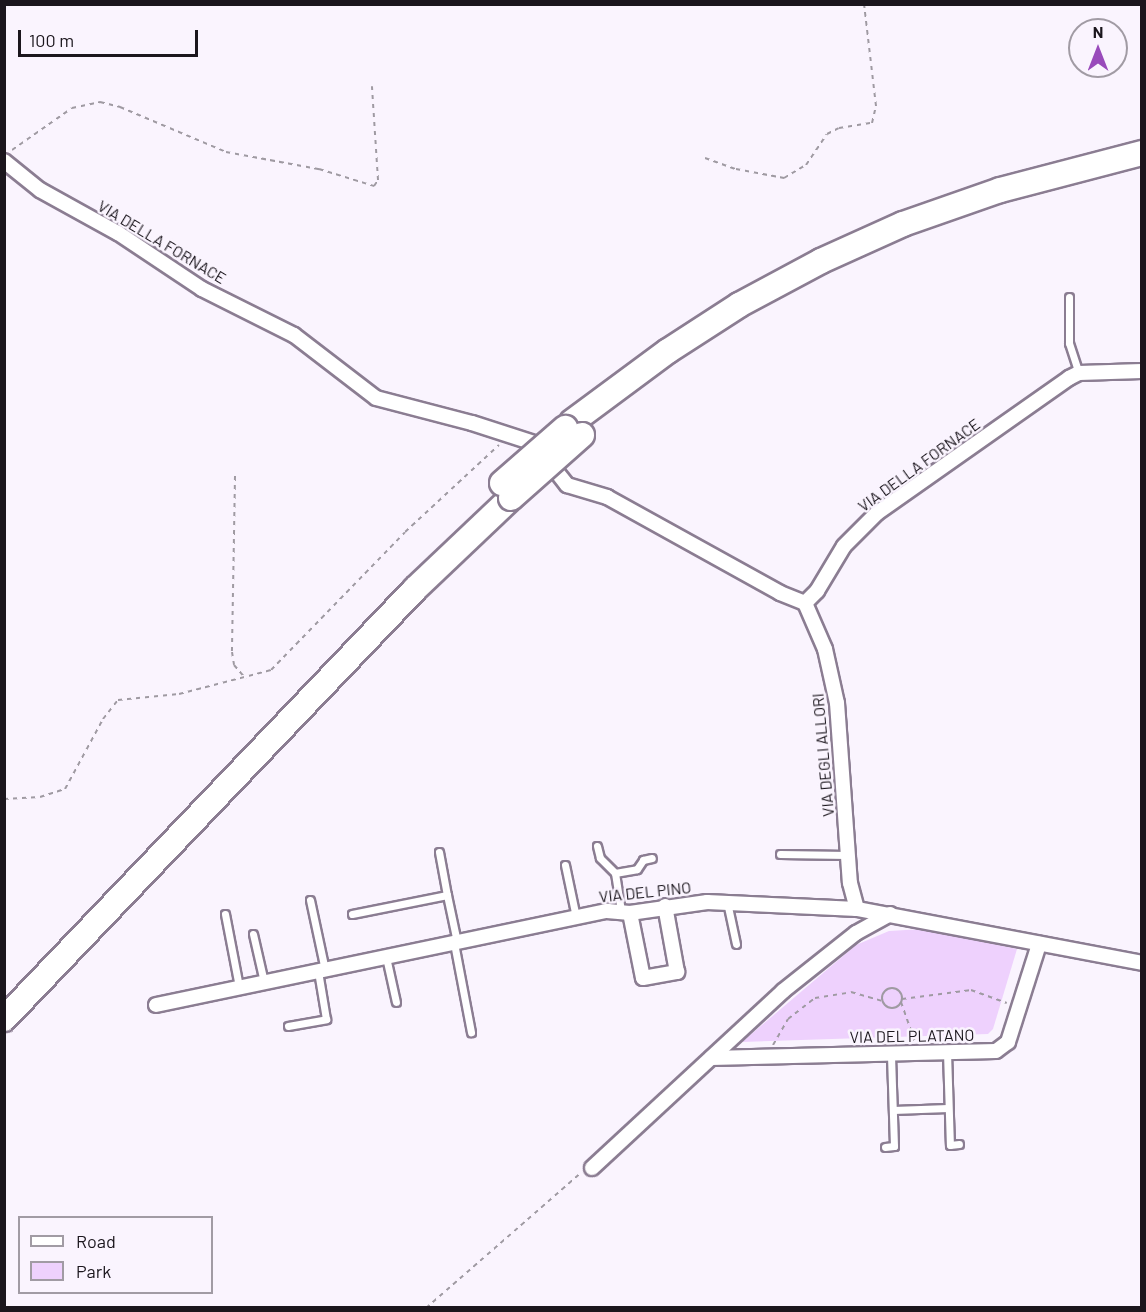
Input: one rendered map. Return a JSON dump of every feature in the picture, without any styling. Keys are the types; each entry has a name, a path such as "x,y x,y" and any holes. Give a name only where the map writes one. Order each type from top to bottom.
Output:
{"highway":[{"path":"4,997 390,592 668,351 739,305 821,261 903,224 1000,190 1142,153"},
{"path":"577,429 772,304 879,252 1037,194 1142,169"},
{"path":"4,1019 415,589 506,490"}],"street":[{"name":"VIA DELLA FORNACE","path":"4,161 40,190 118,233 201,289 294,334 376,398 510,434 534,444"},
{"path":"1079,373 1142,371"},
{"name":"VIA DELLA FORNACE","path":"805,603 817,591 844,546 877,513 1079,373"},
{"path":"556,471 567,485 607,496 780,593 805,603"},
{"name":"VIA DEGLI ALLORI","path":"805,603 825,649 837,703 848,855 857,909"},
{"name":"VIA DEL PINO","path":"156,1005 576,917 665,906 727,902 857,909 1142,963"},
{"path":"626,911 643,978 678,972 665,906"},
{"path":"592,1168 800,977 856,933 890,914"},
{"name":"VIA DEL PLATANO","path":"711,1058 996,1051 1003,1047 1019,1008 1039,944"}],"lane":[{"path":"1069,297 1069,343 1079,373"},
{"path":"597,846 600,858 615,873 626,911"},
{"path":"439,852 471,1032"},
{"path":"780,854 848,855"},
{"path":"615,873 637,869 644,860 652,858"},
{"path":"565,866 576,917"},
{"path":"352,914 447,895"},
{"path":"288,1026 326,1019 310,900"},
{"path":"727,902 736,944"},
{"path":"225,914 239,987"},
{"path":"253,934 264,982"},
{"path":"386,957 396,1002"},
{"path":"4,1031 31,991"},
{"path":"947,1052 950,1145 959,1144"},
{"path":"885,1147 894,1146 891,1053"},
{"path":"893,1110 948,1108"}],"path":[{"path":"705,158 736,169 784,178 806,165 827,134 872,123 876,106 864,4"},
{"path":"4,154 72,108 83,103 100,102 148,118 226,152 320,169 374,186 378,180 372,86"},
{"path":"4,799 40,796 65,789 104,719 118,700 179,694 246,679 271,670 283,661 405,532 510,434"},
{"path":"235,476 232,652 234,665 246,679"},
{"path":"883,1001 885,992 893,988 900,993 913,1029 917,1053"},
{"path":"770,1056 788,1019 815,998 851,992 883,1001 889,1007 901,1001 971,990 1019,1008"},
{"path":"426,1308 573,1177 592,1168"}],"green space":[{"path":"923,929 1017,949 993,1029 988,1034 742,1042 856,945 889,931"}]}
